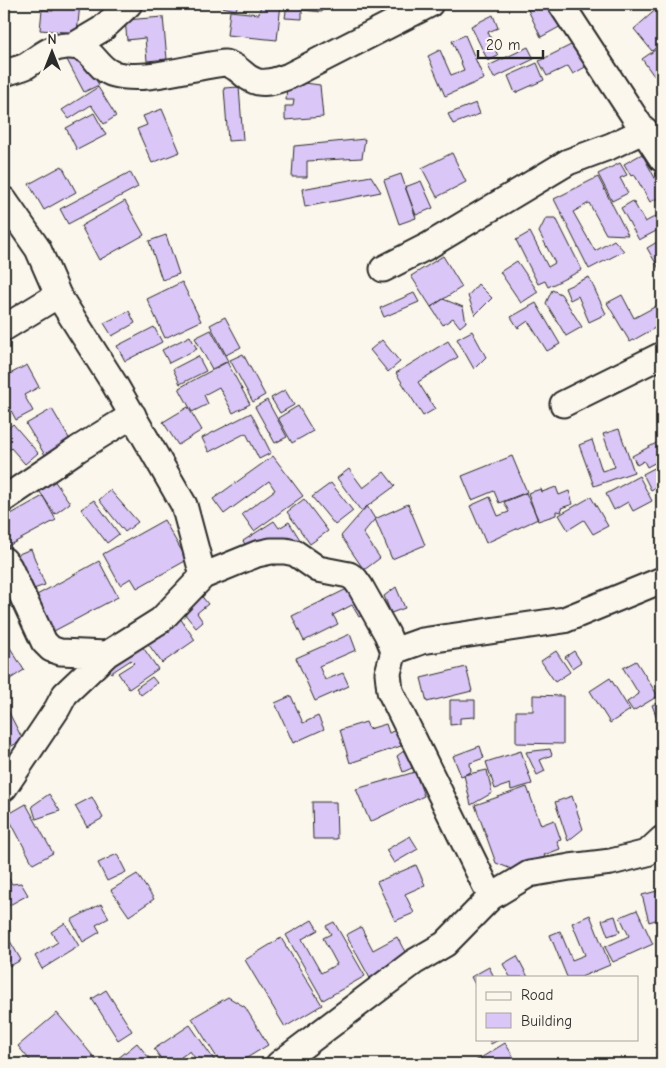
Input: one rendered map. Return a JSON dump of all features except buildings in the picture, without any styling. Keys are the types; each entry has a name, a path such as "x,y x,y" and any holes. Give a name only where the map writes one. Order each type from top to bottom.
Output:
{"street":[{"path":"4,72 25,66 54,48 75,46 102,29 128,4"},
{"path":"75,46 94,56 107,72 114,74 141,76 225,63 236,66 253,81 273,82 289,76 430,4"},
{"path":"561,4 662,159"},
{"path":"383,269 428,246 568,162 611,146 644,130"},
{"path":"4,200 38,249 58,295 115,385 184,505 203,576"},
{"path":"4,328 58,295"},
{"path":"563,404 662,354"},
{"path":"4,500 78,449 132,415"},
{"path":"4,788 65,694 107,654 161,620 203,576 257,554 285,550 295,553 318,569 349,575 355,579 387,634 394,651 388,673 390,691 491,897"},
{"path":"4,560 44,642 51,649 69,653 107,654"},
{"path":"394,651 422,641 564,620 662,580"},
{"path":"280,1064 414,962 445,944 491,897 529,874 611,862 647,853 662,839"}]}
